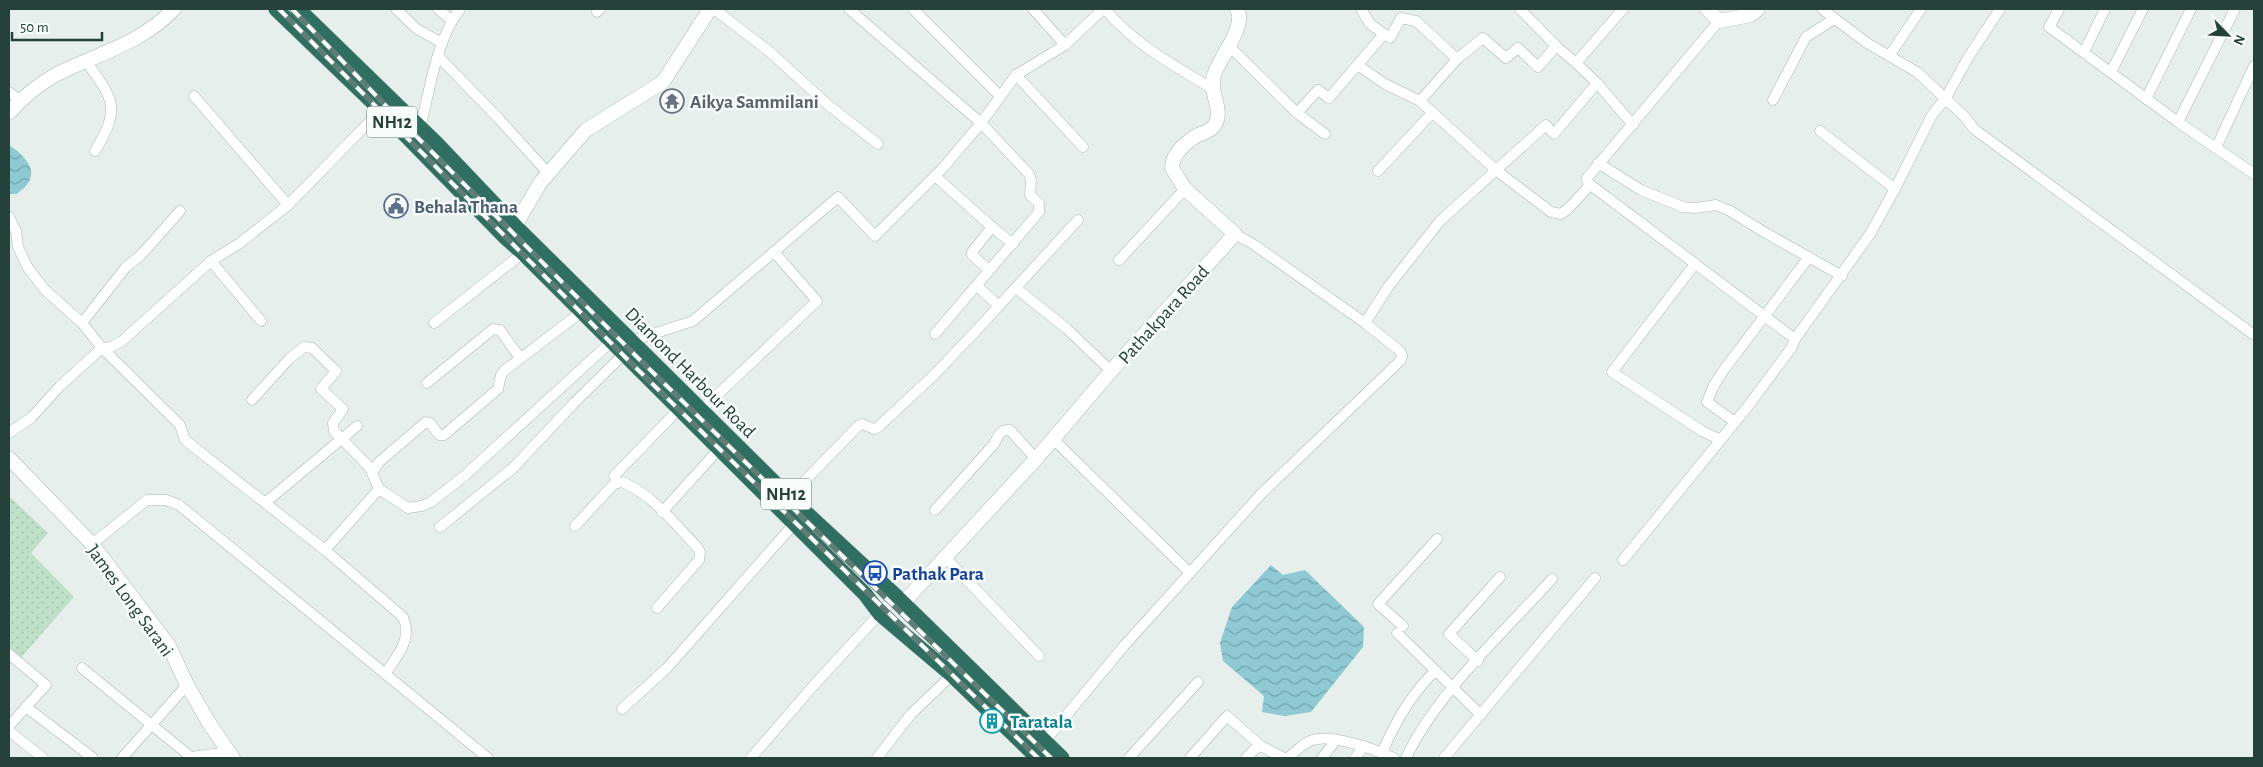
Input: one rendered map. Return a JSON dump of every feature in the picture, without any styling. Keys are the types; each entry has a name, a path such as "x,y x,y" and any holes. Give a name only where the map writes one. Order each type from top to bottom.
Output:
{"highway":[{"name":"Diamond Harbour Road","path":"276,9 510,232 627,347 701,410 789,497 899,600 1062,758"},
{"name":"Diamond Harbour Road","path":"298,9 420,128 510,232 523,253 581,312 611,342 627,347 679,409 865,594 880,614 952,674 1038,758"}],"street":[{"path":"9,112 15,96 139,36 174,9"},
{"path":"396,9 417,29 442,43"},
{"path":"438,9 451,20"},
{"path":"420,128 442,43 451,20 460,9"},
{"path":"510,232 529,198 586,130 663,82 712,9 770,52 827,104 878,144"},
{"path":"849,9 981,123 1029,174 1031,180 1030,195 1039,203 1039,212 935,334"},
{"path":"913,9 1000,96"},
{"path":"1033,9 1065,45"},
{"path":"440,527 507,473 627,347 693,320 838,198 875,236 935,176 981,123 1016,75 1065,45 1104,9 1119,26 1145,47 1212,88"},
{"path":"1045,741 1123,647 1261,494 1400,361 1402,356 1400,351 1365,323 1253,244 1235,234 1185,189 1176,177 1172,162 1175,154 1189,142 1213,128 1217,119 1218,109 1212,88 1217,66 1240,21 1237,9"},
{"path":"1361,9 1370,24 1383,35 1390,38 1401,18 1416,21 1457,59"},
{"path":"1520,9 1556,46 1597,83 1633,125"},
{"path":"1576,63 1623,9"},
{"path":"1707,9 1720,21"},
{"path":"1758,9 1750,15 1720,21 1587,178 1590,185 1795,339"},
{"path":"1822,9 1889,56 1917,72 1966,117 1974,129 2254,335"},
{"path":"1889,56 1921,9"},
{"path":"1623,560 1719,439 1735,422 1792,347 1795,339 1842,276 1870,234 1895,189 1928,122 1946,99 1969,56 2000,9"},
{"path":"2059,9 2049,27 2178,122 2216,148 2253,169"},
{"path":"2084,52 2105,9"},
{"path":"2111,72 2143,9"},
{"path":"2146,99 2191,9"},
{"path":"2178,122 2235,9"},
{"path":"1773,100 1806,37 1834,19"},
{"path":"1297,113 1318,90 1329,98 1359,66 1383,35"},
{"path":"1420,101 1457,59 1483,38 1506,58 1518,48 1538,67 1556,46"},
{"path":"1228,45 1297,113 1325,134"},
{"path":"439,58 499,119 548,173"},
{"path":"86,61 106,90 113,110 106,132 95,151"},
{"path":"1359,66 1385,84 1420,101 1497,171 1543,208 1561,214 1590,185"},
{"path":"2216,148 2254,66"},
{"path":"1016,75 1083,147"},
{"path":"1365,323 1388,287 1440,221 1546,125 1554,134 1597,83"},
{"path":"194,96 288,205"},
{"path":"9,433 31,418 60,386 102,348 111,347 122,340 211,261 240,243 288,205 381,110"},
{"path":"1378,171 1432,113"},
{"path":"1820,131 1895,189"},
{"path":"1598,163 1641,190 1683,207 1695,208 1716,205 1730,211 1842,276"},
{"path":"935,176 1013,244"},
{"path":"1119,260 1185,189"},
{"path":"82,323 126,267 141,255 180,211"},
{"path":"9,217 16,231 18,247 28,268 45,290 82,323 102,348 180,425 184,440 240,485 266,502 403,617 406,635 402,649 385,674"},
{"path":"789,497 858,426 862,424 874,429 877,428 934,374 1078,220"},
{"path":"989,270 972,255 972,252 992,227"},
{"name":"Pathakpara Road","path":"899,600 945,558 1036,459 1111,371 1235,234"},
{"path":"701,410 818,301 774,252"},
{"path":"434,323 523,253"},
{"path":"1735,422 1707,402 1712,386 1763,315 1809,257"},
{"path":"211,261 261,321"},
{"path":"1695,264 1612,372 1702,431 1719,439"},
{"path":"977,286 999,306"},
{"path":"1016,288 1066,329 1111,371"},
{"path":"581,312 520,358 501,375 498,390 444,435 439,435 430,423 426,422 379,462 372,470 372,478 379,489 408,508 422,506 431,502 463,476 611,342"},
{"path":"427,383 493,328 500,330 520,358"},
{"path":"252,400 289,359 304,347 312,348 336,371 322,389 343,409 333,423 334,431 372,470"},
{"path":"614,476 679,409"},
{"path":"266,502 357,426"},
{"path":"935,510 994,444 1000,432 1010,430 1036,459"},
{"path":"1053,439 1190,572"},
{"path":"662,512 719,449"},
{"name":"James Long Sarani","path":"9,458 92,544 169,646 187,685 208,723 230,755"},
{"path":"575,526 614,484 622,482 640,492 662,512 700,552 699,560 657,608"},
{"path":"325,550 379,489"},
{"path":"92,544 147,500 166,500 179,505 488,758"},
{"path":"622,709 667,668 794,524"},
{"path":"1437,539 1378,604 1435,671 1481,715"},
{"path":"945,558 1039,656"},
{"path":"1478,661 1448,634 1500,577"},
{"path":"1444,758 1595,578"},
{"path":"1406,758 1417,735 1453,689 1552,579"},
{"path":"751,758 814,685 880,614 899,600"},
{"path":"9,654 46,684 9,726"},
{"path":"82,668 191,757 230,755"},
{"path":"1382,752 1394,725 1414,694 1435,671"},
{"path":"877,758 911,714 952,674"},
{"path":"1129,758 1198,682"},
{"path":"122,758 187,685"},
{"path":"26,707 93,758"},
{"path":"1190,758 1227,716 1261,746 1284,758"},
{"path":"9,731 43,758"},
{"path":"1288,758 1310,741 1319,739 1336,740 1364,746 1394,758"},
{"path":"1322,758 1336,740"},
{"path":"1246,758 1256,748 1261,746"},
{"path":"1355,758 1364,746"}],"green space":[{"path":"9,496 48,533 31,553 74,597 18,661 9,653"}],"water":[{"path":"9,145 23,156 30,166 31,172 31,177 27,184 17,194 9,194"},
{"path":"1271,565 1283,575 1305,570 1364,627 1363,647 1311,712 1285,716 1262,712 1264,696 1223,661 1220,643 1232,607"}],"railway":[{"path":"279,9 634,366 1038,758"},
{"path":"292,9 387,107 640,360 1051,758"}],"place":[{"name":"Aikya Sammilani","path":"672,101"},
{"name":"Behala Thana","path":"396,206"},
{"name":"Pathak Para","path":"875,573"},
{"name":"Taratala","path":"992,721"}]}
